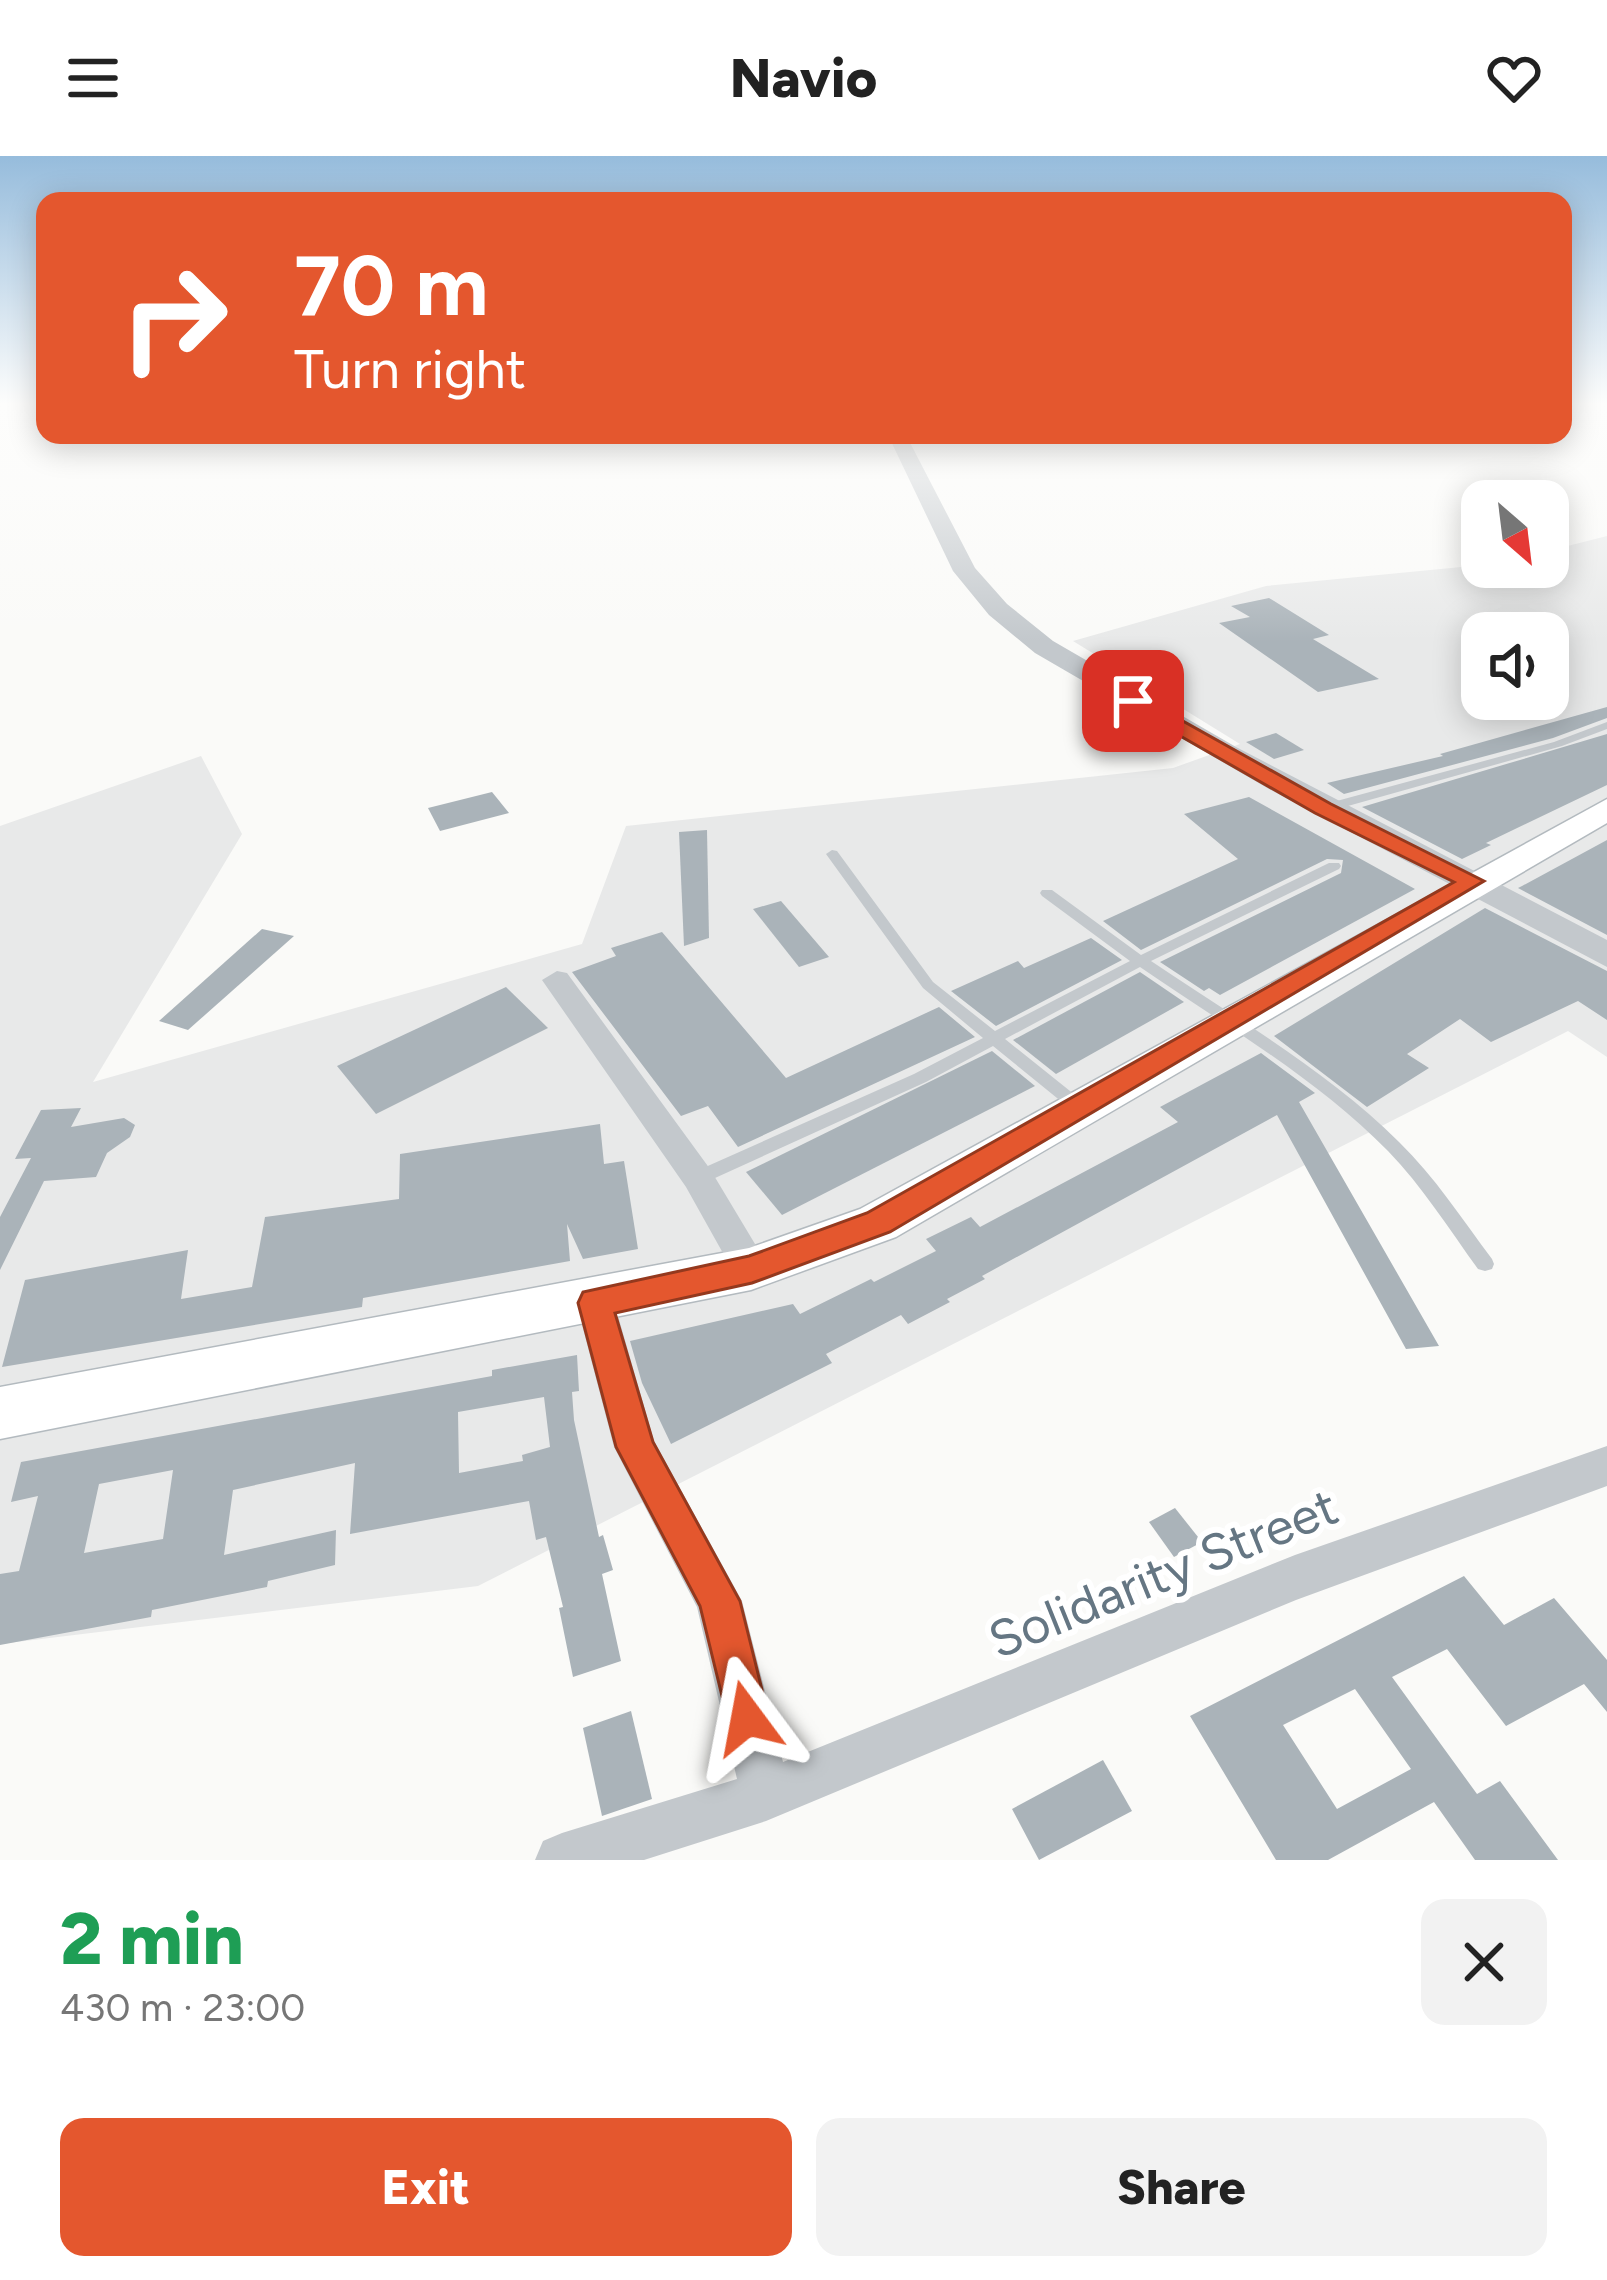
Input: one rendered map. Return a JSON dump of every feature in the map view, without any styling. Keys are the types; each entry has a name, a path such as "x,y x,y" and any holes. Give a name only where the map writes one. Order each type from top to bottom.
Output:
{"main road":[{"path":"0,1413 752,1270 878,1222 1472,881 1607,809"}],"street":[{"path":"921,483 978,588 1027,636 1323,808 1472,881 1607,955"},
{"path":"557,980 698,1178 752,1270"},
{"path":"595,1303 635,1447 719,1601 766,1796"},
{"name":"Solidarity Street","path":"562,1860 766,1796 1295,1578 1607,1466"}],"lane":[{"path":"1323,808 1558,744 1607,725"},
{"path":"832,854 928,985 1079,1107"},
{"path":"698,1178 920,1078 1142,960 1334,866"},
{"path":"1047,893 1312,1077 1387,1139 1485,1264"}],"shaded area":[{"path":"1607,536 1607,1057 1568,1031 478,1586 0,1644 0,826 201,756 242,834 93,1082 582,944 626,826 1173,768 1240,744 1073,641 1266,586 1461,567 1461,588 1569,588 1569,546"}],"building":[{"path":"1269,598 1329,635 1313,639 1379,679 1318,692 1219,623 1250,617 1231,606"},
{"path":"1607,707 1607,718 1553,738 1344,794 1327,783 1443,756 1440,754"},
{"path":"1276,733 1304,750 1274,759 1246,742"},
{"path":"1607,734 1607,785 1462,859 1362,807"},
{"path":"492,792 509,813 440,831 428,808"},
{"path":"1249,797 1415,889 1220,995 1209,988 1204,991 1160,962 1341,873 1343,860 1327,859 1141,950 1103,921 1238,859 1184,814"},
{"path":"707,830 709,938 684,946 679,832"},
{"path":"1607,840 1607,935 1518,888 1522,886"},
{"path":"781,901 829,957 799,967 753,909"},
{"path":"1485,908 1607,971 1607,1020 1578,1001 1491,1042 1460,1019 1407,1054 1429,1068 1367,1107 1274,1036"},
{"path":"262,929 294,936 188,1030 159,1021"},
{"path":"662,932 786,1078 939,1007 975,1037 738,1147 708,1106 681,1116 572,972 616,956 611,948"},
{"path":"1091,938 1122,960 996,1026 951,991 1018,961 1024,968"},
{"path":"1140,972 1184,1002 1056,1074 1013,1040"},
{"path":"506,987 548,1028 376,1114 337,1066"},
{"path":"992,1051 1035,1086 782,1215 746,1172"},
{"path":"1261,1053 1315,1093 1299,1102 1439,1346 1406,1349 1277,1115 982,1276 985,1279 947,1299 950,1302 908,1324 901,1315 826,1354 832,1363 671,1444 642,1383 630,1341 793,1304 800,1314 871,1279 874,1282 936,1251 926,1239 971,1217 980,1227 1178,1122 1160,1107"},
{"path":"81,1108 71,1127 124,1118 135,1125 130,1137 107,1153 96,1177 44,1181 0,1270 0,1217 31,1158 15,1159 41,1110"},
{"path":"600,1124 604,1164 624,1161 638,1249 583,1259 567,1224 570,1261 363,1298 362,1307 2,1367 25,1280 188,1250 181,1299 252,1287 265,1217 399,1199 400,1154"},
{"path":"577,1355 579,1391 572,1392 574,1420 599,1537 603,1535 613,1570 602,1574 621,1661 573,1677 546,1537 536,1540 529,1501 350,1534 355,1463 233,1490 224,1555 336,1530 335,1565 268,1581 267,1587 152,1610 151,1617 0,1645 0,1574 19,1571 38,1496 11,1502 21,1462 492,1376 492,1370","holes":["544,1397 550,1447 522,1455 523,1461 459,1473 458,1412","173,1470 163,1539 84,1553 99,1484"]},
{"path":"1175,1508 1202,1542 1174,1557 1149,1522"},
{"path":"1464,1576 1504,1625 1554,1598 1607,1660 1607,1712 1584,1684 1506,1726 1447,1649 1392,1677 1477,1794 1500,1781 1558,1860 1475,1860 1434,1802 1328,1860 1276,1860 1190,1716","holes":["1355,1689 1411,1769 1337,1809 1283,1725"]},
{"path":"631,1711 652,1799 602,1816 583,1728"},
{"path":"1103,1760 1132,1811 1039,1860 1012,1809"}],"route":[{"path":"747,1718 719,1601 635,1447 595,1303 752,1270 878,1222 1472,881 1323,808 1133,701"}]}
